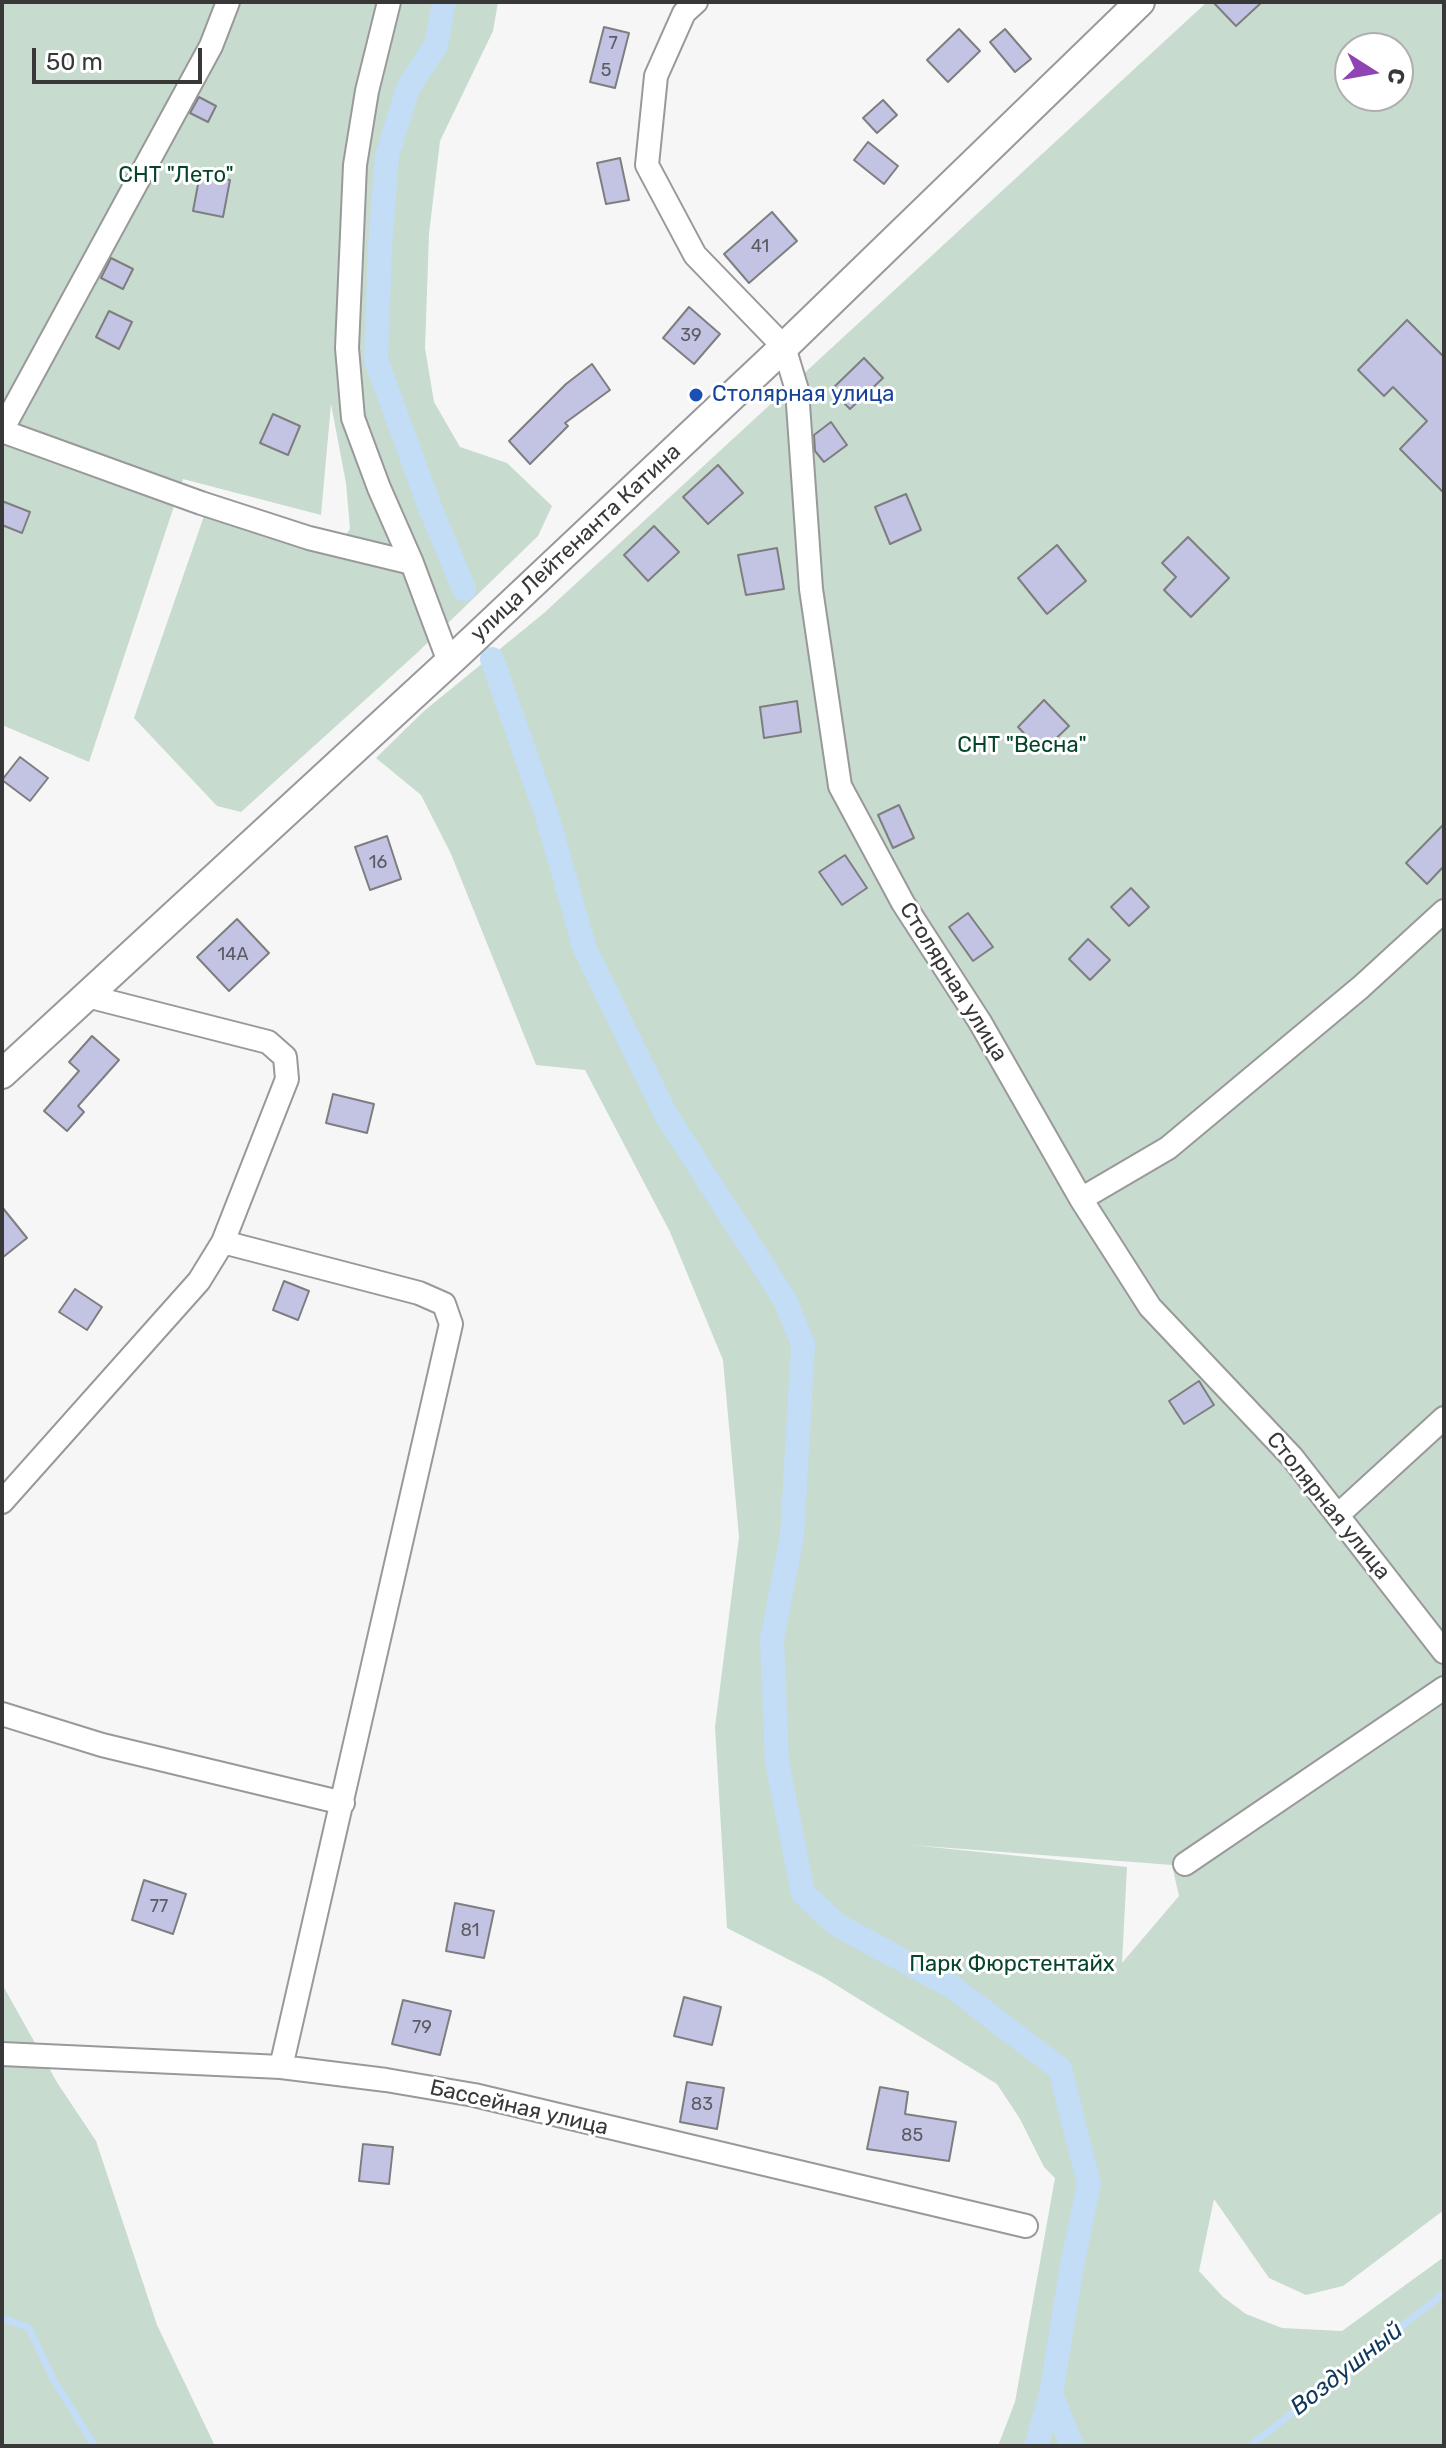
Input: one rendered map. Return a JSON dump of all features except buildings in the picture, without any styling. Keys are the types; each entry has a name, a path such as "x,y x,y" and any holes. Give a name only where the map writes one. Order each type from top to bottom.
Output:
{"street":[{"path":"228,2 211,46 2,430 228,512 309,538 412,563"},
{"path":"389,2 367,91 355,165 347,348 353,418 449,662"},
{"name":"Столярная улица","path":"696,2 684,13 656,76 647,165 695,255 784,347 797,390 811,589 840,786 903,903 980,1022 1081,1199 1150,1307 1292,1457 1444,1652"},
{"name":"улица Лейтенанта Катина","path":"2,1074 449,662 784,347 1140,2"},
{"path":"1081,1199 1168,1148 1361,987 1444,911"},
{"path":"2,1502 199,1281 223,1242 287,1079 285,1057 268,1042 87,996"},
{"path":"223,1242 419,1293 444,1304 451,1324 281,2067"},
{"path":"1339,1514 1444,1418"},
{"path":"1185,1864 1444,1688"},
{"path":"2,1714 102,1745 343,1803"},
{"name":"Бассейная улица","path":"2,2054 281,2067 386,2080 474,2095 1026,2226"}],"green space":[{"name":"СНТ \"Лето\"","path":"2,2 498,2 493,31 440,141 429,234 425,348 434,402 460,447 507,463 552,506 538,536 417,653 241,812 217,806 134,718 204,516 334,552 350,529 346,483 331,404 321,515 183,479 89,762 2,725"},
{"name":"СНТ \"Весна\"","path":"1207,2 1444,2 1444,2210 1343,2286 1306,2295 1269,2278 1214,2199 1199,2271 1223,2297 1246,2314 1282,2328 1342,2331 1444,2257 1444,2446 998,2446 1015,2402 1055,2178 1044,2167 1020,2119 997,2084 823,1977 727,1928 715,1727 739,1537 723,1360 670,1232 585,1070 536,1065 451,854 421,795 376,758 424,711 544,613","holes":["911,1845 1172,1865 1179,1896 1122,1963 1127,1867"]},
{"path":"2,1984 58,2084 96,2141 157,2325 215,2446 2,2446"}],"waterway":[{"path":"444,2 436,45 408,88 387,156 376,360 431,510 464,589"},
{"path":"492,659 547,816 585,949 666,1115 785,1300 803,1344 792,1536 772,1639 777,1762 803,1893 837,1925 951,1986 1060,2069 1089,2184 1051,2394 1036,2446"},
{"name":"Воздушный","path":"1250,2446 1444,2293"},
{"name":"Воздушный","path":"2,2318 29,2328 53,2379 95,2446"},
{"path":"1051,2394 1072,2446"}],"place":[{"name":"Столярная улица","path":"696,395"}],"park label":[{"name":"Парк Фюрстентайх","path":"1012,1965"}]}
